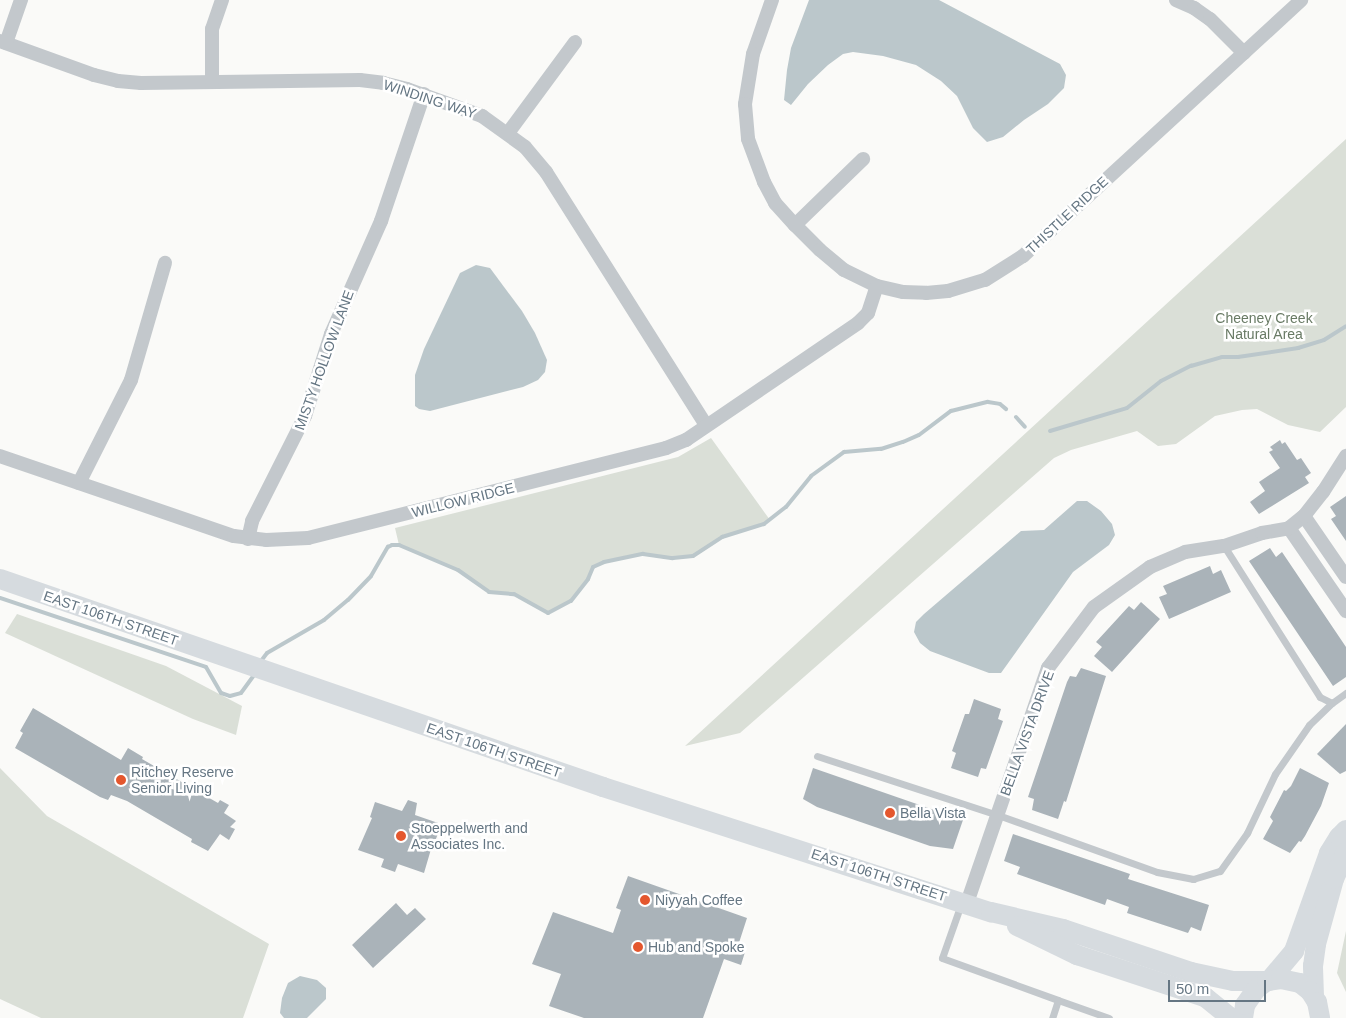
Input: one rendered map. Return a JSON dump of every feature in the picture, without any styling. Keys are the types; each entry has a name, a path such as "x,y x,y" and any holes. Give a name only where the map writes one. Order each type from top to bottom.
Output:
{"main road":[{"name":"EAST 106TH STREET","path":"0,579 603,787 965,902 991,912 1057,947 1205,997 1231,1018"},
{"path":"1243,1018 1245,1005 1251,993 1268,981 1294,951 1329,853 1339,836 1346,830"},
{"path":"1336,1018 1317,1006 1313,966 1316,944 1334,879 1346,852"},
{"name":"EAST 106TH STREET","path":"991,912 1063,929 1191,972 1233,981 1268,981 1281,978 1294,981 1305,987 1317,1006"}],"street":[{"path":"3,42 21,0"},
{"path":"212,82 212,29 222,0"},
{"name":"THISTLE RIDGE","path":"772,0 757,38 746,93 748,139 759,171 776,202 795,225 820,250 844,270 877,286 903,292 948,291 985,280 1023,256 1301,0"},
{"path":"1176,0 1202,13 1244,53"},
{"name":"WINDING WAY","path":"3,42 94,75 118,81 141,83 360,80 383,83 424,94 472,111 508,133 525,147 546,172 706,425"},
{"path":"508,133 575,42"},
{"name":"MISTY HOLLOW LANE","path":"248,539 252,521 305,416 337,319 381,221 424,94"},
{"path":"795,225 863,158"},
{"path":"79,483 131,380 165,263"},
{"name":"WILLOW RIDGE","path":"0,456 234,536 248,539 282,540 308,538 666,448 686,440 858,322 868,313 877,286"},
{"name":"BELLA VISTA DRIVE","path":"965,902 998,816 1048,668 1094,608 1150,567 1185,552 1224,546 1262,533 1289,528 1304,516 1323,492 1346,456"},
{"path":"1304,516 1346,577"},
{"path":"1289,528 1346,612"}],"lane":[{"path":"1224,546 1320,698 1332,703"},
{"path":"817,756 998,816 1157,872 1193,880 1220,871 1247,833 1275,774 1309,725 1332,703 1346,693"},
{"path":"965,902 942,958 1109,1018"},
{"path":"1052,1018 1058,1000"}],"green space":[{"name":"Cheeney Creek Natural Area","path":"1346,139 1346,407 1320,432 1288,425 1257,409 1242,410 1215,416 1176,444 1158,446 1137,431 1071,450 1054,458 740,733 685,746"},
{"path":"711,438 770,520 722,537 693,556 673,558 643,554 604,562 593,568 588,579 571,601 548,613 514,594 489,592 465,574 399,545 395,528 678,457"},
{"path":"17,614 166,666 242,706 236,735 193,719 5,633"},
{"path":"0,768 47,816 269,944 243,1018 41,1018 0,999"},
{"path":"1346,931 1346,992 1337,973"}],"shaded area":[{"path":"809,0 939,0 1060,64 1066,75 1064,88 1048,104 1003,137 987,142 973,128 957,96 941,81 916,65 883,56 853,52 843,54 808,84 791,105 784,100 787,70 791,48"},
{"path":"476,265 490,268 522,311 535,333 547,360 545,372 538,380 523,387 430,411 419,409 415,406 415,375 424,349 460,273"},
{"path":"1077,501 1087,501 1101,511 1112,524 1115,535 1109,545 1073,572 1001,673 989,673 930,651 920,643 914,632 916,622 924,614 1021,531 1044,530"},
{"path":"300,976 317,980 326,988 326,999 307,1018 284,1018 280,1013 282,998 288,983"}],"building":[{"path":"1280,440 1282,444 1285,442 1297,460 1301,458 1311,473 1305,477 1309,483 1259,514 1250,502 1265,491 1259,482 1280,468 1269,452 1273,450 1270,447"},
{"path":"1346,496 1346,541 1331,519 1336,516 1330,507"},
{"path":"1270,548 1276,557 1282,552 1346,647 1346,677 1333,686 1249,561"},
{"path":"1210,566 1213,574 1221,570 1231,592 1169,619 1159,597 1167,594 1163,586"},
{"path":"1141,602 1160,619 1112,672 1094,656 1102,647 1096,642 1129,606 1134,610"},
{"path":"1081,668 1106,676 1066,802 1064,801 1058,819 1032,810 1034,799 1028,797 1067,682 1070,676 1076,677"},
{"name":"Bella Vista","path":"974,699 1001,709 998,719 1003,721 986,769 981,768 978,777 951,768 956,753 952,751 965,714 969,714"},
{"name":"Ritchey Reserve Senior Living","path":"33,708 121,760 128,748 143,757 142,759 218,803 220,800 229,805 224,813 236,821 230,827 235,829 229,840 220,834 208,851 191,842 192,839 127,801 111,795 108,800 100,797 15,748 23,733 20,731"},
{"path":"1346,724 1346,771 1340,774 1317,754"},
{"name":"Bella Vista","path":"813,768 963,820 953,849 930,846 817,807 803,799"},
{"path":"1300,768 1329,783 1321,806 1305,836 1290,853 1263,839 1273,821 1270,817 1284,790 1286,791 1291,786"},
{"name":"Stoeppelwerth and Associates Inc.","path":"408,800 417,803 415,815 441,824 436,839 434,839 424,873 398,864 395,872 381,867 384,859 358,850 372,818 370,817 375,802 402,811"},
{"path":"1013,834 1130,874 1128,879 1209,905 1201,931 1191,927 1188,933 1127,913 1129,907 1107,899 1105,905 1017,874 1020,867 1004,861"},
{"name":"Hub and Spoke","path":"628,876 747,918 737,949 745,952 741,965 724,959 703,1018 584,1018 549,1006 561,974 532,964 553,912 613,933 621,910 616,908"},
{"path":"396,903 407,915 415,908 426,919 373,968 352,945"}],"waterway":[{"path":"1050,431 1127,408 1161,381 1191,366 1222,357 1238,357 1298,348 1324,340 1346,326"},
{"path":"261,661 267,653 324,620 348,600 371,576 388,547 392,545 399,545 458,570 489,592 514,594 548,613 571,601 588,579 593,567 604,562 643,554 673,558 693,556 722,537 764,524 786,507 811,476 844,452 881,449 903,442 919,435 951,411 988,402 1000,404 1006,409"},
{"path":"1016,417 1025,427"},
{"path":"0,598 206,667 221,693 230,696 241,693 254,675"}],"place":[{"name":"Ritchey Reserve Senior Living","path":"121,780"},
{"name":"Bella Vista","path":"890,813"},
{"name":"Stoeppelwerth and Associates Inc.","path":"401,836"},
{"name":"Niyyah Coffee","path":"645,900"},
{"name":"Hub and Spoke","path":"638,947"}]}
